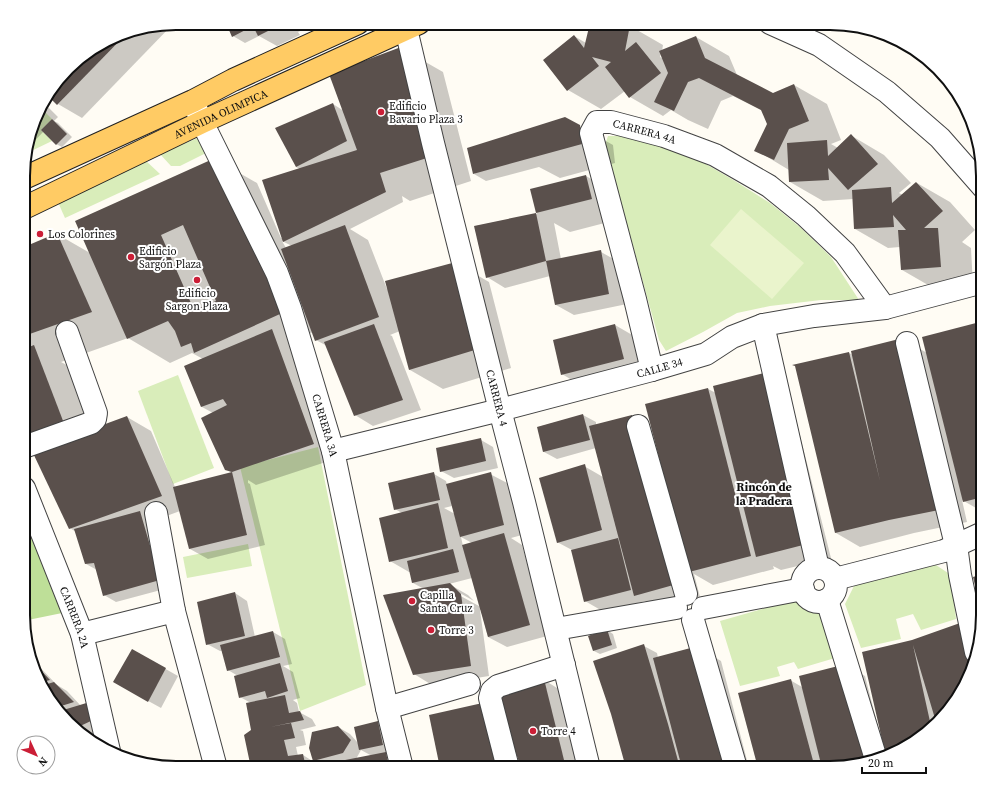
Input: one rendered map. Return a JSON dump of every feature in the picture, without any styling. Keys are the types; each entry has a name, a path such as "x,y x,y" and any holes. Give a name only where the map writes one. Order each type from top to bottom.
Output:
{"main road":[{"path":"30,175 193,101 233,80 343,30"},
{"name":"AVENIDA OLIMPICA","path":"30,205 202,122 403,30"}],"street":[{"name":"CARRERA 4","path":"413,30 435,150 556,629 587,761"},
{"path":"786,30 819,45 887,92 940,138 976,179"},
{"name":"CARRERA 3A","path":"193,101 277,273 290,308 333,451 387,708 400,761"},
{"name":"CARRERA 4A","path":"652,370 635,299 591,133 597,122 611,122 664,136 715,155 769,186 806,216 845,253 885,308"},
{"name":"CALLE 34","path":"333,451 500,410 652,370 706,354 732,337 763,324 814,316 885,308 976,284"},
{"path":"763,324 826,573 836,587 833,594 827,600 819,602 806,596 803,589 803,582 806,575 811,570 826,573 944,551 976,536"},
{"path":"30,445 91,423 95,419 96,413 67,332"},
{"path":"907,343 956,545 960,575 974,640"},
{"path":"638,426 734,761"},
{"name":"CARRERA 2A","path":"30,503 82,634 108,744"},
{"path":"156,512 174,611 214,761"},
{"path":"556,629 803,589"},
{"path":"827,600 874,754"},
{"path":"82,634 174,611"},
{"path":"506,761 490,698 492,691 498,686 564,665"},
{"path":"387,708 469,684"}],"green space":[{"path":"45,112 52,119 41,130 52,141 32,150 35,138"},
{"path":"608,136 632,136 699,160 770,203 801,228 831,257 859,300 821,300 770,306 737,313 666,351 659,340 605,145"},
{"path":"200,137 206,153 180,166 171,166 160,154"},
{"path":"145,160 160,174 65,218 57,200"},
{"path":"741,209 804,263 772,299 710,245"},
{"path":"178,375 214,468 173,484 138,391"},
{"path":"318,447 366,685 300,711 240,467"},
{"path":"30,510 72,611 30,620"},
{"path":"248,544 252,566 187,578 183,557"},
{"path":"936,565 951,575 956,619 921,630 913,614 896,619 901,639 861,648 845,604 855,584"},
{"path":"801,598 823,612 835,658 798,669 794,662 777,667 780,676 740,686 720,621"}],"building":[{"path":"229,30 245,30 232,37"},
{"path":"255,30 270,30 258,36"},
{"path":"588,30 629,30 625,51 636,42 661,73 629,98 605,67 611,62 592,57 599,66 567,91 543,60 574,35 584,48"},
{"path":"696,36 705,58 773,93 794,84 809,121 789,129 774,160 754,151 767,124 761,110 699,78 688,82 674,111 654,102 668,73 659,51"},
{"path":"119,42 57,105 52,100 66,80 87,60"},
{"path":"401,47 430,157 380,173 386,192 283,242 262,180 357,150 329,74"},
{"path":"333,103 347,141 296,167 275,128"},
{"path":"565,117 580,125 582,144 473,174 467,148"},
{"path":"52,119 67,134 56,145 41,130"},
{"path":"851,134 878,164 848,190 828,168 829,180 789,182 787,143 827,140 828,156"},
{"name":"Edificio Sargón Plaza","path":"215,158 269,279 280,314 194,353 191,343 181,347 175,331 168,321 127,339 75,221","holes":["183,225 216,301 194,310 161,235"]},
{"path":"586,175 592,199 536,213 530,189"},
{"path":"916,182 943,211 924,228 938,228 941,267 901,270 898,230 906,230 893,215 894,227 854,229 852,190 891,187 892,203"},
{"path":"536,213 546,261 486,278 474,226"},
{"path":"345,225 379,317 315,341 281,249"},
{"path":"57,233 92,312 30,334 30,244"},
{"path":"601,250 609,294 555,305 546,261"},
{"path":"456,262 478,349 409,370 385,281"},
{"path":"976,323 976,499 963,502 922,337"},
{"path":"374,324 403,400 354,416 324,342"},
{"path":"615,324 624,359 561,375 553,340"},
{"path":"272,329 314,444 232,472 225,470 201,418 227,405 223,399 201,407 184,366"},
{"path":"903,338 944,509 835,533 795,366 792,365 849,352 880,481 851,351"},
{"path":"34,345 65,426 30,439 30,347"},
{"path":"764,373 807,544 756,557 713,386"},
{"path":"708,388 751,556 689,572 645,404"},
{"path":"583,414 590,440 543,452 537,427"},
{"path":"632,415 677,584 634,596 589,426"},
{"path":"127,416 162,496 69,529 32,451"},
{"path":"481,438 486,461 440,472 436,448"},
{"path":"585,464 602,530 557,543 539,478"},
{"path":"232,472 247,535 189,549 173,487"},
{"path":"434,472 440,500 394,510 388,483"},
{"path":"491,472 504,525 460,537 446,484"},
{"path":"438,503 448,548 389,562 379,518"},
{"path":"140,511 160,580 103,596 94,563 85,564 74,529"},
{"path":"504,533 530,625 488,637 462,545"},
{"path":"618,538 631,590 584,602 571,550"},
{"path":"453,549 459,572 412,583 407,561"},
{"path":"976,576 976,589 973,577"},
{"name":"Torre 3","path":"450,583 461,594 471,666 413,675 383,595"},
{"path":"235,592 245,636 206,645 197,602"},
{"path":"960,623 969,659 965,671 956,688 946,704 934,717 913,645 930,721 919,731 885,750 862,652 912,640"},
{"path":"607,629 612,645 593,651 588,636"},
{"path":"273,631 280,657 227,671 220,645"},
{"path":"644,644 678,761 624,761 611,714 593,661"},
{"path":"698,646 728,761 680,761 653,658"},
{"path":"132,649 166,668 148,702 113,682"},
{"path":"280,663 288,691 267,698 265,691 239,698 234,676"},
{"path":"846,664 870,755 849,760 820,761 799,676"},
{"path":"41,670 50,680 46,681"},
{"name":"Torre 4","path":"544,679 564,761 519,761 496,694"},
{"path":"791,679 813,761 756,761 738,693"},
{"path":"54,682 74,702 62,706 48,684"},
{"path":"285,695 289,713 300,711 304,720 270,727 291,723 295,738 284,740 288,756 303,754 304,761 250,761 244,735 251,730 246,703"},
{"path":"93,701 95,719 81,726 65,710"},
{"path":"487,702 500,761 439,761 429,715"},
{"path":"378,721 383,745 359,750 354,727"},
{"path":"338,726 351,740 343,753 313,761 309,748 312,732"},
{"path":"386,752 388,761 340,761"}],"place":[{"name":"Edificio Bavario Plaza 3","path":"381,112"},
{"name":"Los Colorines","path":"40,234"},
{"name":"Edificio Sargón Plaza","path":"131,257"},
{"name":"Edificio Sargon Plaza","path":"197,280"},
{"name":"Capilla Santa Cruz","path":"412,601"},
{"name":"Torre 3","path":"431,630"},
{"name":"Torre 4","path":"533,731"}],"district":[{"name":"Rincón de la Pradera","path":"764,494"}]}
